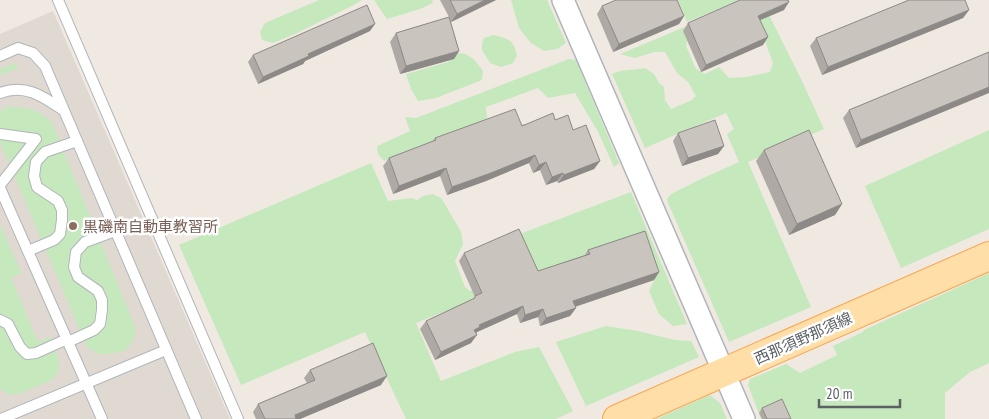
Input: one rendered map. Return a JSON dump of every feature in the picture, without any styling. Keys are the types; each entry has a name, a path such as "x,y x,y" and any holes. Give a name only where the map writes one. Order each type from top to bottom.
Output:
{"main road":[{"name":"西那須野那須線","path":"617,419 989,256"}],"street":[{"path":"563,0 744,419"}],"lane":[{"path":"58,0 238,419"},
{"path":"0,56 18,48 33,53 45,66 196,419"},
{"path":"0,93 6,90 26,90 43,96 64,110"},
{"path":"0,134 36,139 0,187 102,419"},
{"path":"28,251 54,240 60,234 62,220 62,210 58,201 37,187 34,176 36,162 45,152 77,141"},
{"path":"0,320 8,324 20,347 27,354 36,353 94,330 100,324 102,300 98,291 78,277 74,266 76,252 85,242 115,231"},
{"path":"1,419 166,350"}],"shaded area":[{"name":"黒磯南自動車教習所","path":"53,11 230,419 0,419 0,34"}],"green space":[{"path":"319,0 362,0 273,43 262,40 260,32 265,23"},
{"path":"374,0 432,0 433,3 387,19"},
{"path":"511,0 547,0 566,43 557,49 544,51 531,43 519,28"},
{"path":"678,0 740,0 687,22"},
{"path":"767,11 824,129 748,162 811,307 729,342 667,199 671,194 739,162 727,134 734,129 726,113 645,148 612,74 620,71 645,68 654,74 659,83 664,87 665,100 671,109 692,100 696,96 688,82 677,73 665,52 654,52 635,58 620,54 699,21 689,36 686,46 696,69 705,74 719,67 729,78 770,72 773,63 756,17"},
{"path":"494,35 507,39 512,43 517,56 513,63 501,67 490,63 482,50 482,44 484,38"},
{"path":"457,53 465,54 475,61 483,71 482,80 436,98 418,101 411,89 406,74 448,62"},
{"path":"569,59 576,60 619,163 614,167 598,132 575,93 548,98 538,88 486,107 487,119 481,124 384,161 378,154 377,146 410,131 405,117 416,118"},
{"path":"16,63 18,68 0,75 0,69"},
{"path":"5,107 31,109 52,123 136,329 133,341 125,351 98,354 87,347 0,142 0,112"},
{"path":"989,130 989,229 901,268 865,186"},
{"path":"371,163 388,201 412,198 417,200 423,196 433,194 442,199 461,232 463,244 455,261 465,287 470,291 525,268 517,235 631,192 687,324 673,326 659,314 649,291 657,274 634,236 416,323 441,381 515,352 539,347 573,411 556,419 406,419 365,332 241,385 179,245"},
{"path":"0,224 21,273 11,278 38,342 50,337 59,360 58,372 52,380 18,394 10,395 0,389"},
{"path":"989,273 989,363 970,372 945,393 945,419 761,419 748,385 750,379 786,364 800,373 837,355 833,346"},
{"path":"606,326 675,340 691,341 699,357 586,406 556,342"},
{"path":"710,395 720,403 727,419 656,419"}],"building":[{"path":"450,0 485,0 457,14"},
{"path":"616,0 677,0 684,16 619,44 602,6"},
{"path":"740,0 788,0 789,2 758,16 768,37 706,65 688,23"},
{"path":"909,0 965,0 969,10 828,67 816,38"},
{"path":"367,5 375,24 308,54 309,56 263,77 253,55"},
{"path":"449,17 459,51 406,66 396,33"},
{"path":"989,52 989,87 861,140 849,110"},
{"path":"515,109 522,126 553,113 555,120 568,115 573,130 586,125 600,161 564,175 563,173 552,177 546,162 539,165 535,155 452,187 446,168 399,186 389,158 436,140 435,138"},
{"path":"715,120 724,146 688,158 678,133"},
{"path":"809,130 842,204 797,224 764,150"},
{"path":"519,229 538,271 590,254 588,250 645,231 659,272 573,301 576,308 546,318 543,309 525,315 523,306 479,325 480,327 474,330 477,335 441,352 426,321 482,293 464,253"},
{"path":"373,343 387,376 295,415 296,419 265,419 258,404 315,380 310,370"},
{"path":"782,399 791,419 767,419 762,408"}],"place":[{"name":"黒磯南自動車教習所","path":"73,226"}]}
